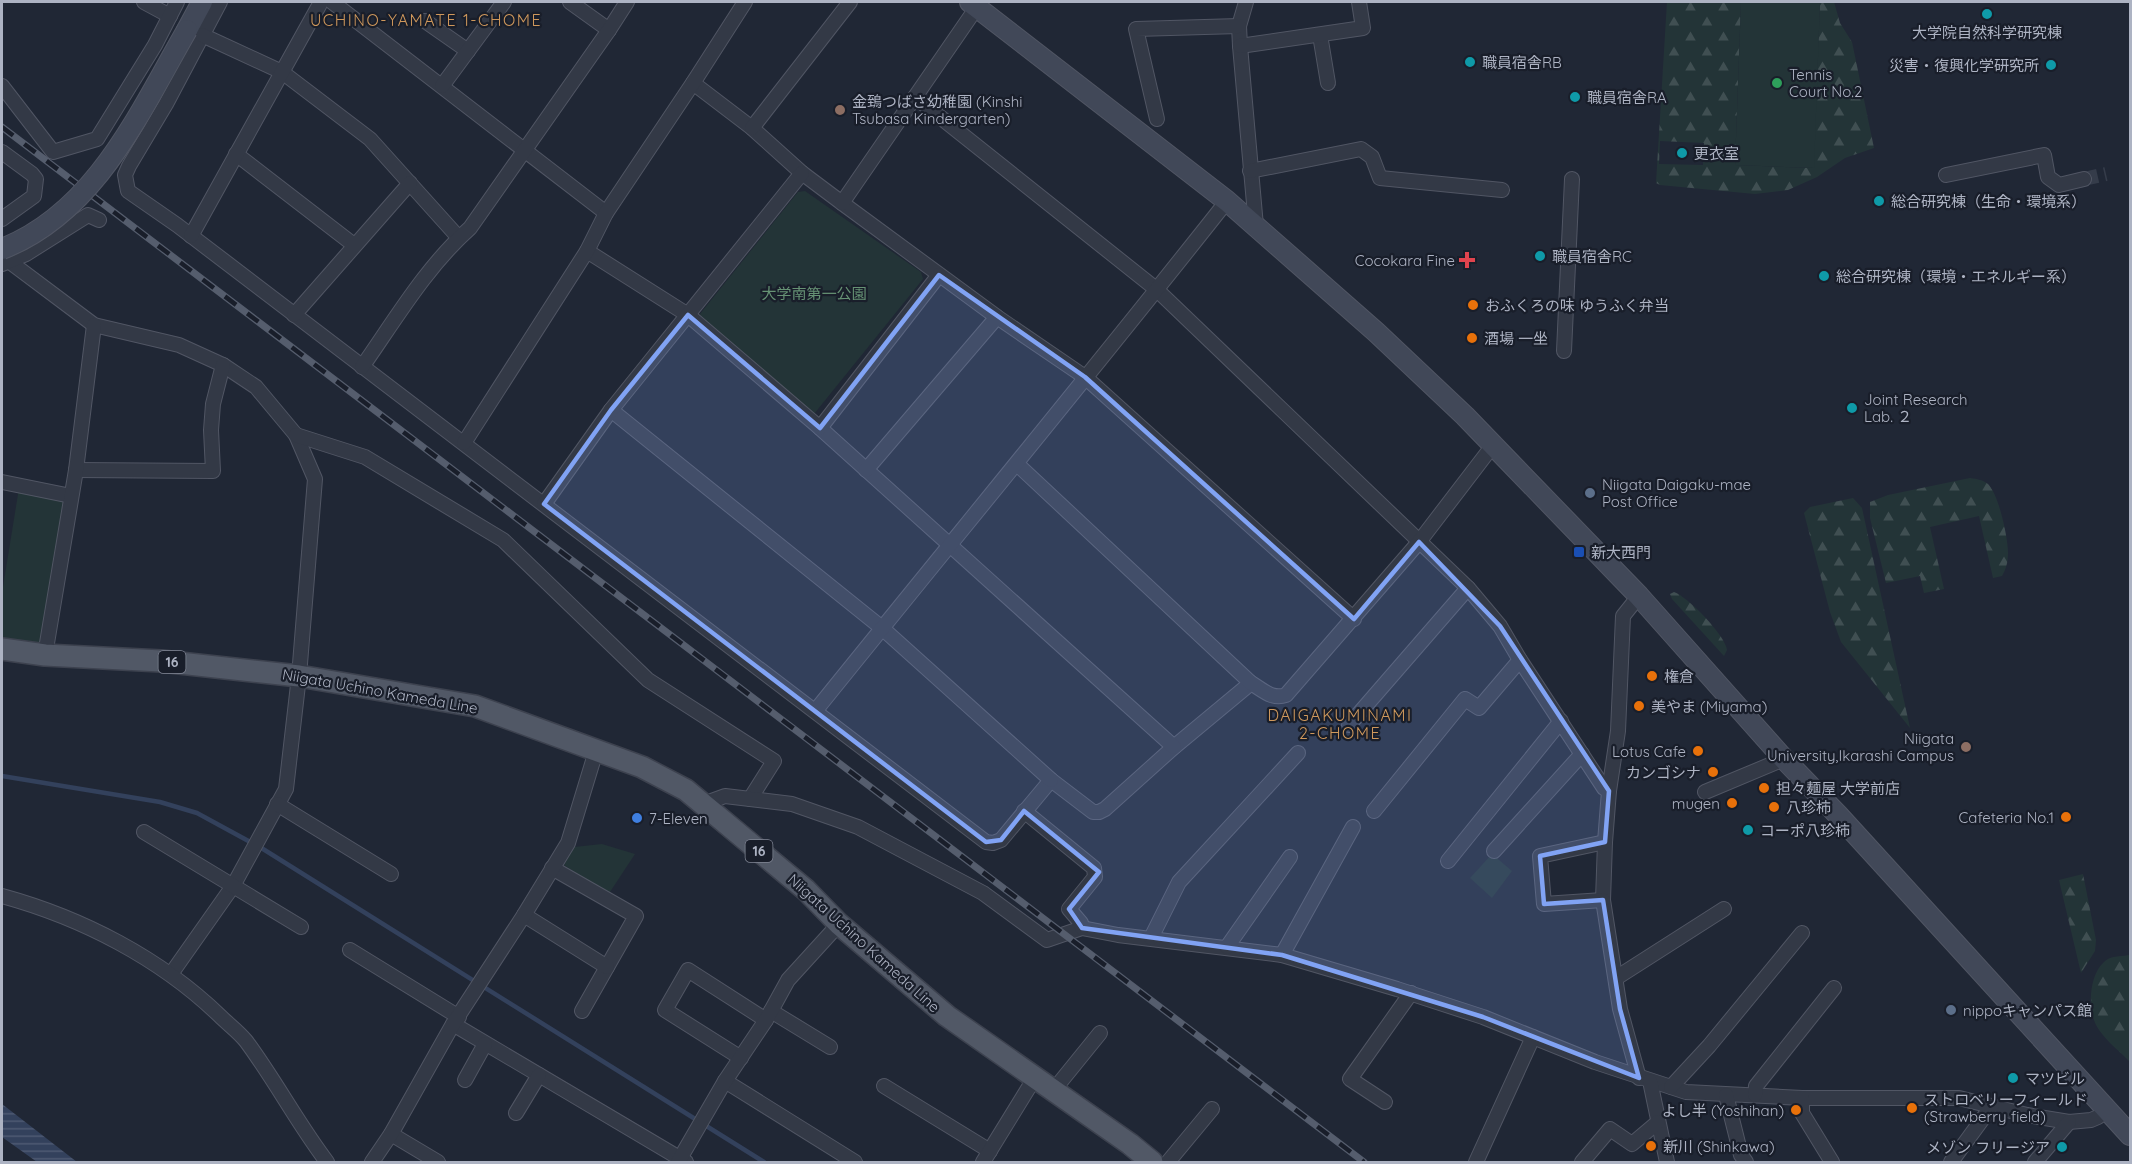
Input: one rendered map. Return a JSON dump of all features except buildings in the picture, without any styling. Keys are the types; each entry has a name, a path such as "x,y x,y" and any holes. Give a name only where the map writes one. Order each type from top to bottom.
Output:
{"main road":[{"name":"Niigata Uchino Kameda Line","path":"2,649 45,655 161,661 299,676 475,706 642,767 686,790 806,890 839,924 947,1016 1130,1144 1152,1162"}],"street":[{"path":"144,2 170,16"},
{"path":"2,86 53,152 97,139 177,2"},
{"path":"202,2 194,33 166,104 125,175 128,191 191,236 816,710 986,842 993,843 1001,840 1051,780"},
{"path":"3,258 45,228 71,205 104,168 194,33 220,2"},
{"path":"191,236 321,2"},
{"path":"332,2 606,213"},
{"path":"442,86 504,2"},
{"path":"570,2 609,30"},
{"path":"362,367 423,280 470,228 627,2"},
{"path":"464,443 587,251 606,213 745,2"},
{"path":"752,129 850,2"},
{"path":"1246,2 1239,26 1256,226"},
{"path":"1240,46 1363,28 1359,2"},
{"path":"842,203 915,97 974,4 1227,201 1376,332 1494,444 1639,596 1784,759 1839,816 2130,1135"},
{"path":"425,21 468,51"},
{"path":"1157,119 1136,29 1239,26"},
{"path":"194,33 282,72 370,139 459,238"},
{"path":"1320,35 1328,83"},
{"path":"693,83 752,129 802,173 997,317 1085,377 1354,619"},
{"path":"915,97 1156,289 1468,588 1500,626 1604,788 1609,791"},
{"path":"1250,171 1361,149 1372,157 1380,178 1502,190"},
{"path":"2,152 36,179 34,196 2,219"},
{"path":"236,154 354,245"},
{"path":"1946,175 2044,155 2048,177 2059,184 2084,179"},
{"path":"544,504 611,410 802,173"},
{"path":"1564,351 1572,178"},
{"path":"294,315 410,183"},
{"path":"816,710 1017,464 1227,201"},
{"path":"3,258 50,241 88,215 99,220"},
{"path":"587,251 688,315 820,428 1174,747"},
{"path":"3,258 94,325 179,345 223,365 256,387 296,435 315,479 299,676 286,789 232,886 171,974"},
{"path":"820,428 939,274"},
{"path":"866,470 997,317"},
{"path":"45,655 76,470 94,325"},
{"path":"76,470 213,471 211,430 213,404 223,365"},
{"path":"611,410 882,628 1051,780 1093,813 1105,809 1174,747 1251,683"},
{"path":"296,435 365,457 503,540 648,680 774,760 750,799"},
{"path":"1017,464 1251,683 1278,698 1286,695 1354,619 1419,542 1494,444"},
{"path":"2,482 71,496"},
{"path":"1349,725 1468,588"},
{"path":"1639,596 1623,616 1618,731 1609,791 1603,900 1617,978 1620,1009 1658,1122 1664,1160"},
{"path":"1374,811 1465,699 1479,708 1520,660"},
{"path":"1448,861 1561,721"},
{"path":"372,1162 391,1134 456,1021 568,843 596,751"},
{"path":"1151,938 1179,882 1298,753"},
{"path":"1494,851 1582,754"},
{"path":"1705,792 1784,759"},
{"path":"703,804 725,796 792,804 858,827 983,893 1047,940 1082,928 1118,935 1282,955 1483,1017 1645,1080 1686,1092 1802,1098 1959,1098 2027,1115 2069,1122 2098,1118 2107,1110"},
{"path":"277,804 391,874"},
{"path":"1024,811 1094,868 1095,877 1070,909 1081,923 1082,928"},
{"path":"1282,955 1353,827"},
{"path":"144,832 301,927"},
{"path":"1603,900 1544,904 1540,856 1605,842"},
{"path":"1227,947 1290,857"},
{"path":"552,868 636,916 582,1011"},
{"path":"2,896 60,915 137,953 171,974 205,1001 244,1039 310,1141 327,1162"},
{"path":"1617,978 1724,909"},
{"path":"524,915 607,967"},
{"path":"350,950 456,1021 485,1044 681,1161 725,1081 788,980 839,924"},
{"path":"1671,1087 1709,1046 1802,933"},
{"path":"741,1058 665,1010 688,970 830,1047"},
{"path":"1755,1095 1756,1086 1834,988"},
{"path":"1385,1102 1350,1079 1411,993"},
{"path":"1053,1091 1101,1033"},
{"path":"1476,1162 1533,1037"},
{"path":"465,1080 485,1044"},
{"path":"516,1113 539,1076"},
{"path":"884,1086 987,1157 1034,1079"},
{"path":"725,1081 855,1162"},
{"path":"1726,1095 1741,1155 1746,1162"},
{"path":"1802,1098 1802,1113 1832,1162"},
{"path":"1952,1162 1992,1106"},
{"path":"1168,1162 1212,1109"},
{"path":"1582,1162 1610,1129 1632,1144 1658,1122"},
{"path":"2035,1162 2069,1122"},
{"path":"391,1134 438,1162"}],"highlighted area":[{"path":"939,275 1085,377 1354,619 1419,542 1500,626 1609,791 1605,842 1540,856 1544,904 1603,900 1620,1009 1639,1078 1483,1017 1282,955 1082,928 1069,909 1099,872 1024,811 1001,840 986,842 544,504 611,410 688,315 820,428"}],"green space":[{"path":"1667,2 1741,2 1735,165 1813,168 1820,2 1834,2 1840,23 1852,42 1874,148 1845,158 1817,177 1788,190 1755,194 1656,183","holes":["1660,141 1704,143 1703,165 1659,164"]},
{"name":"Tennis Court No.2","path":"1741,2 1820,2 1814,168 1735,165"},
{"name":"大学南第一公園","path":"805,191 921,272 923,279 814,414 700,314 798,192"},
{"path":"1970,478 1988,484 1996,497 2005,527 2008,553 2002,576 1993,578 1979,516 1930,527 1944,589 1924,593 1920,576 1886,583 1870,518 1870,502 1888,495"},
{"path":"19,488 69,497 44,654 2,645 2,593"},
{"path":"1853,498 1862,508 1910,728 1841,642 1830,612 1804,513 1810,507"},
{"path":"1674,592 1688,601 1713,626 1725,643 1727,650 1724,656 1672,599 1670,594"},
{"path":"602,844 635,854 608,895 564,865 574,847"},
{"path":"1492,854 1512,871 1492,898 1470,878"},
{"path":"2083,874 2096,940 2095,951 2081,973 2059,880"},
{"path":"2130,955 2130,1062 2105,1038 2097,1026 2092,1013 2091,996 2094,979 2102,964 2110,958"}],"water":[{"path":"2,1104 77,1162 37,1162 2,1137"}],"waterway":[{"path":"2,776 160,802 197,813 263,849 764,1162"}],"tunnel":[{"path":"2084,179 2106,174"}],"railway":[{"path":"2,127 1364,1162"}],"place":[{"name":"大学院自然科学研究棟","path":"1987,14"},
{"name":"職員宿舎RB","path":"1470,62"},
{"name":"災害・復興化学研究所","path":"2051,65"},
{"name":"Tennis Court No.2","path":"1777,83"},
{"name":"職員宿舎RA","path":"1575,97"},
{"name":"金鵄つばさ幼稚園 (Kinshi Tsubasa Kindergarten)","path":"840,110"},
{"name":"更衣室","path":"1682,153"},
{"name":"総合研究棟（生命・環境系）","path":"1879,201"},
{"name":"職員宿舎RC","path":"1540,256"},
{"name":"Cocokara Fine","path":"1467,260"},
{"name":"総合研究棟（環境・エネルギー系）","path":"1824,276"},
{"name":"おふくろの味 ゆうふく弁当","path":"1473,305"},
{"name":"酒場 一坐","path":"1472,338"},
{"name":"Joint Research Lab. ２","path":"1852,408"},
{"name":"Niigata Daigaku-mae Post Office","path":"1590,493"},
{"name":"新大西門","path":"1579,552"},
{"name":"権倉","path":"1652,676"},
{"name":"美やま (Miyama)","path":"1639,706"},
{"name":"Niigata University,Ikarashi Campus","path":"1966,747"},
{"name":"Lotus Cafe","path":"1698,751"},
{"name":"カンゴシナ","path":"1713,772"},
{"name":"担々麺屋 大学前店","path":"1764,788"},
{"name":"mugen","path":"1732,803"},
{"name":"八珍柿","path":"1774,807"},
{"name":"Cafeteria No.1","path":"2066,817"},
{"name":"7-Eleven","path":"637,818"},
{"name":"コーポ八珍柿","path":"1748,830"},
{"name":"nippoキャンパス館","path":"1951,1010"},
{"name":"マツビル","path":"2013,1078"},
{"name":"ストロベリーフィールド (Strawberry field)","path":"1912,1108"},
{"name":"よし半 (Yoshihan)","path":"1796,1110"},
{"name":"新川 (Shinkawa)","path":"1651,1146"},
{"name":"メゾン フリージア","path":"2062,1147"}],"district":[{"name":"UCHINO-YAMATE 1-CHOME","path":"426,20"},
{"name":"DAIGAKUMINAMI 2-CHOME","path":"1340,724"}]}
